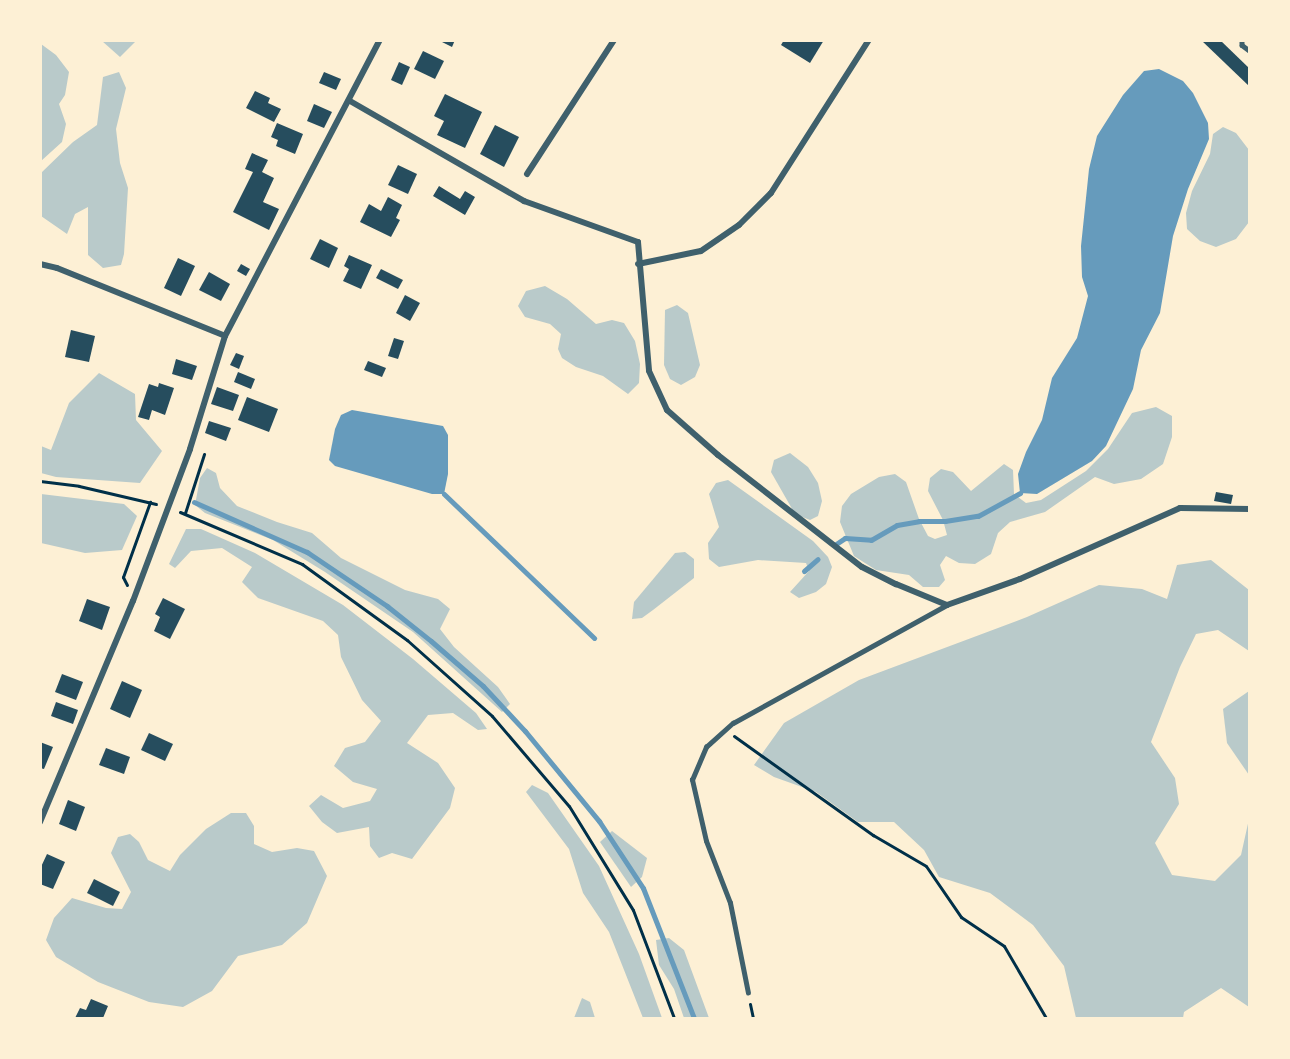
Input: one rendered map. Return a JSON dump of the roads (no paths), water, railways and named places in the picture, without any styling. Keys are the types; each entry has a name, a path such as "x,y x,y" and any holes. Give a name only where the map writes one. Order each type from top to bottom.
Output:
{"street":[{"path":"40,822 141,580 190,449 225,336 380,40"},
{"path":"527,174 614,40"},
{"path":"638,264 701,251 739,225 771,193 870,40"},
{"path":"350,101 524,201 638,242 638,264 649,370 667,410 718,455 862,567 947,605 1020,579 1180,508 1250,509"},
{"path":"40,264 57,268 225,336"}],"lane":[{"path":"1242,40 1242,45 1250,51"},
{"path":"748,993 730,903 706,841 692,780 706,747 725,729 947,605"}],"water":[{"path":"1159,69 1183,81 1193,93 1208,123 1209,139 1188,189 1173,236 1160,313 1141,350 1133,389 1106,446 1092,461 1037,494 1020,493 1018,474 1042,420 1052,378 1077,338 1088,296 1082,277 1081,246 1089,169 1097,136 1123,95 1144,71"},
{"path":"352,410 443,426 448,435 448,474 444,494 432,494 335,466 329,460 335,429 341,415"}],"waterway":[{"path":"836,544 845,538 871,540 897,525 978,516 1020,493"},
{"path":"444,494 594,638"},
{"path":"194,502 307,552 387,606 483,686 525,731 599,821 643,888 694,1018"},
{"path":"804,571 818,559"}]}
